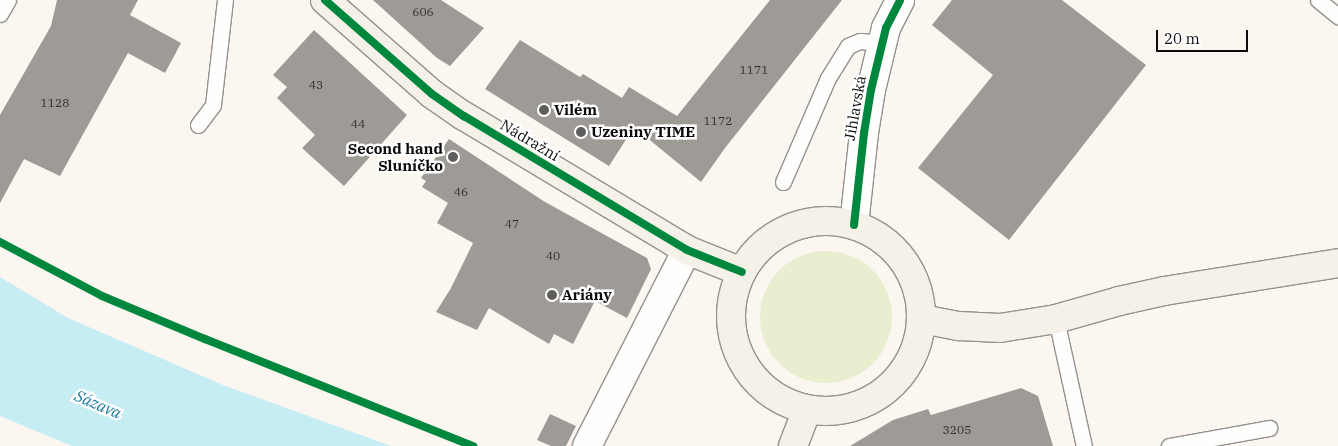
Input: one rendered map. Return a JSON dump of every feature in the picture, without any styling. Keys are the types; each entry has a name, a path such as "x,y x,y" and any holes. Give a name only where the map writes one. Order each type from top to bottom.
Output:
{"main road":[{"name":"Nádražní","path":"325,0 432,94 464,116 687,250 742,272"},
{"path":"817,222 854,225 871,232 886,242 909,268 920,302 922,319 918,342 912,357 892,386 877,397 860,405 842,410 807,410 769,393 755,380 744,364 736,347 731,328 733,295 742,272 752,256 765,243 781,232 799,225 817,222"},
{"path":"922,319 960,326 1000,328 1056,320 1119,301 1164,291 1334,263"},
{"path":"792,446 807,410"}],"street":[{"name":"Jihlavská","path":"854,225 864,133 886,28 900,0"},
{"path":"587,446 687,250"}],"lane":[{"path":"0,14 8,0"},
{"path":"198,125 213,105 224,0"},
{"path":"1318,0 1338,16"},
{"path":"783,182 828,78 848,46 860,40 883,43"},
{"path":"1056,320 1084,446"},
{"path":"1169,446 1269,428"}],"green space":[{"path":"826,251 839,252 851,256 873,270 887,292 891,304 891,330 887,342 873,364 851,378 839,382 826,383 813,382 801,378 779,364 765,342 761,330 760,317 761,304 765,292 779,270 801,256 813,252"}],"water":[{"name":"Sázava","path":"0,277 68,318 223,385 391,446 72,446 0,416"}],"building":[{"path":"57,0 138,0 130,15 181,43 165,73 128,53 60,176 24,159 0,203 0,115 51,26"},
{"path":"373,0 441,0 484,28 450,66 437,58"},
{"path":"770,0 842,0 725,148 701,182 634,127 609,166 485,89 520,40 580,77 583,74 622,98 629,87 677,116"},
{"path":"952,0 1062,0 1146,65 1009,240 918,168 993,75 932,25"},
{"path":"314,30 407,115 344,186 302,148 315,135 277,98 287,87 273,75"},
{"path":"449,139 545,202 647,258 651,269 627,318 595,301 573,344 554,334 549,344 489,308 477,330 436,312 451,288 473,243 437,223 448,203 422,187 426,181 421,178"},
{"path":"1021,388 1038,396 1053,446 850,446 893,420 928,409 931,415"},
{"path":"550,414 576,426 566,446 551,446 537,440"}],"cycle path":[{"path":"325,0 432,94 464,116 687,250 742,272"},
{"path":"854,225 864,133 871,90 886,28 900,0"},
{"path":"0,242 102,296 473,446"}],"place":[{"name":"Vilém","path":"544,110"},
{"name":"Uzeniny TIME","path":"581,132"},
{"name":"Second hand Sluníčko","path":"453,157"},
{"name":"Ariány","path":"552,295"}]}
